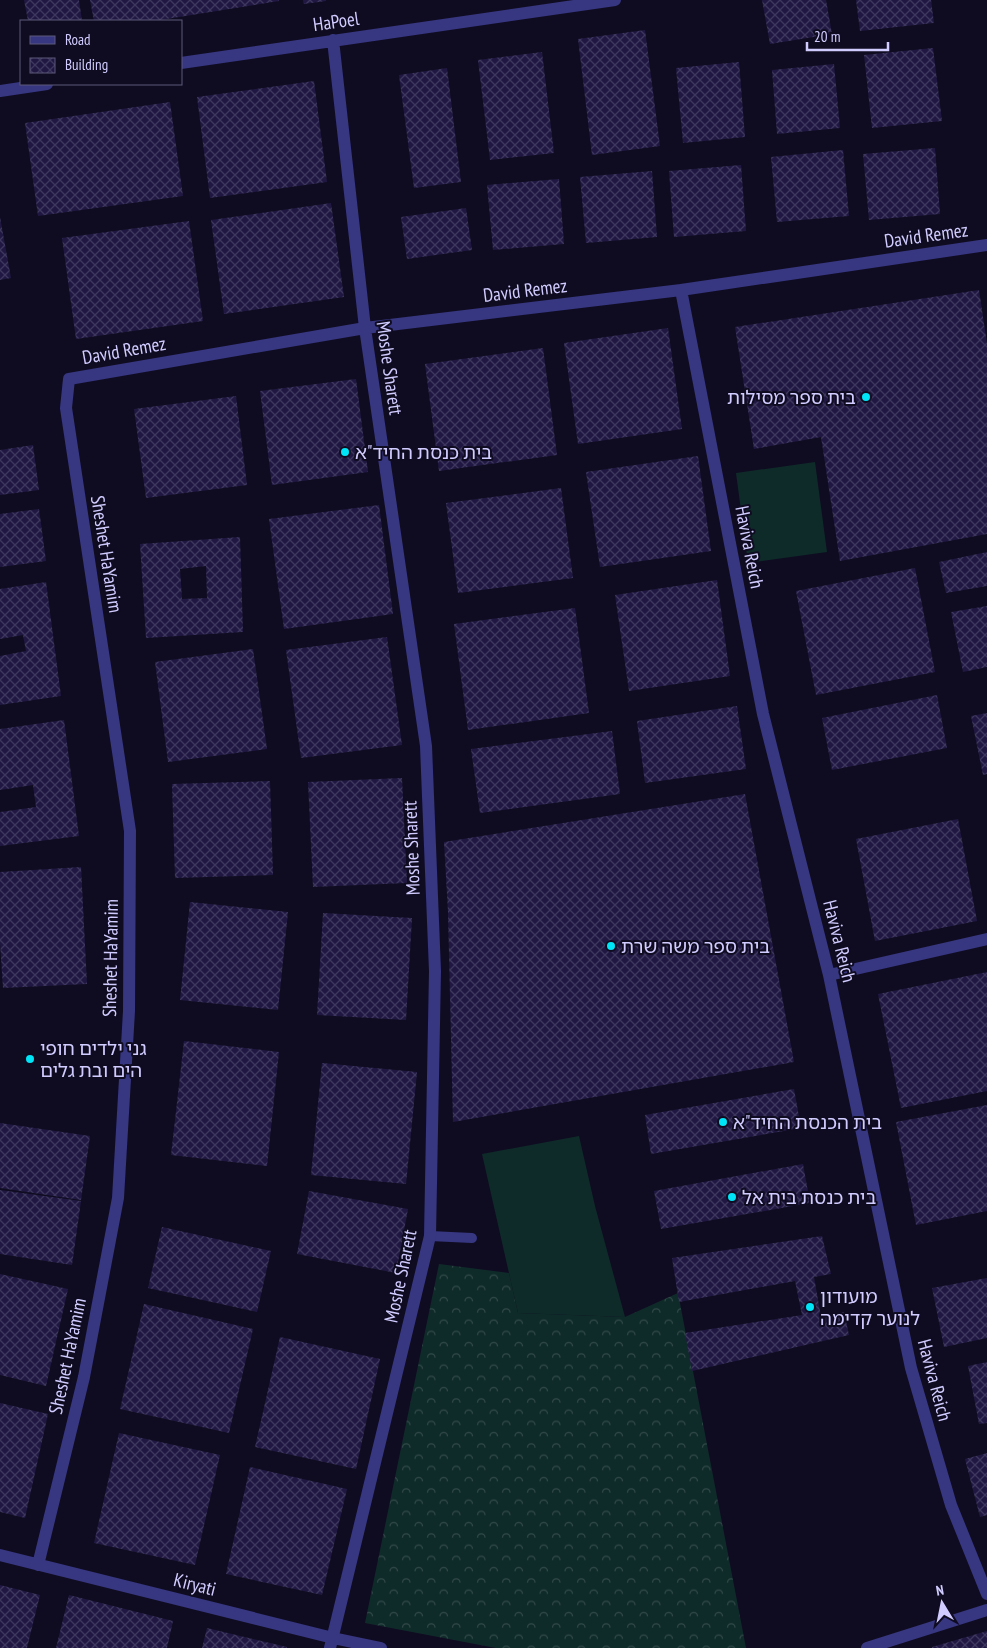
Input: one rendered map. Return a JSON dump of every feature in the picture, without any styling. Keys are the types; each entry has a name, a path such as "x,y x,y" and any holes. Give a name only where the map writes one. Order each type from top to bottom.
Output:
{"street":[{"name":"HaPoel","path":"182,63 615,0"},
{"name":"Moshe Sharett","path":"331,1643 430,1236 435,971 426,746 365,328 333,40"},
{"path":"0,91 40,85"},
{"name":"David Remez","path":"69,378 365,328 681,290 987,246"},
{"name":"Haviva Reich","path":"681,290 763,714 829,974 911,1368 951,1505 987,1594"},
{"name":"Sheshet HaYamim","path":"38,1565 84,1377 118,1198 129,1012 130,831 66,408 69,378"},
{"path":"829,974 987,939"},
{"name":"Kiryati","path":"0,1556 331,1643 381,1648"},
{"path":"867,1648 987,1610"}],"lane":[{"path":"430,1236 472,1238"}],"green space":[{"path":"815,462 827,552 748,563 736,473"},
{"path":"579,1136 595,1206 625,1317 518,1313 482,1154"},
{"path":"439,1264 509,1273 518,1313 625,1317 678,1293 746,1648 496,1648 365,1623"}],"building":[{"path":"24,0 79,0 82,20 28,20"},
{"path":"90,0 279,0 160,20 94,20"},
{"path":"303,0 326,0 326,1 304,4"},
{"path":"762,0 826,0 832,34 770,44"},
{"path":"856,0 931,0 934,23 860,31"},
{"path":"645,30 660,146 592,155 578,39"},
{"path":"933,48 942,121 872,128 864,55"},
{"path":"542,52 554,153 490,160 478,60"},
{"path":"739,62 745,137 683,143 676,68"},
{"path":"834,64 840,128 777,134 772,70"},
{"path":"447,68 461,182 414,188 399,75"},
{"path":"314,81 327,182 210,198 197,97"},
{"path":"170,102 183,196 38,216 25,123"},
{"path":"935,148 940,214 869,220 863,154"},
{"path":"843,150 849,216 777,222 771,157"},
{"path":"741,165 746,231 674,237 669,171"},
{"path":"652,171 657,237 586,243 580,177"},
{"path":"559,179 564,244 493,250 487,185"},
{"path":"331,203 344,297 224,314 211,220"},
{"path":"466,208 472,250 407,259 401,217"},
{"path":"0,217 11,278 0,280"},
{"path":"189,221 203,321 76,339 62,238"},
{"name":"בית ספר מסילות","path":"979,290 987,344 987,534 840,561 821,437 754,449 735,327"},
{"path":"668,328 682,429 578,444 564,343"},
{"path":"543,348 557,455 439,471 425,364"},
{"path":"356,379 368,472 272,485 260,391"},
{"path":"236,396 247,485 146,498 134,409"},
{"path":"33,445 39,490 0,495 0,450"},
{"path":"698,456 711,551 600,567 586,472"},
{"path":"561,488 573,578 458,593 446,503"},
{"path":"379,505 393,614 284,629 269,519"},
{"path":"39,509 46,561 0,567 0,514"},
{"path":"240,537 243,632 146,638 140,544","holes":["206,566 207,598 182,599 180,569"]},
{"path":"987,552 987,586 946,593 939,562"},
{"path":"915,568 935,672 816,695 796,591"},
{"path":"717,580 730,676 629,691 615,595"},
{"path":"46,582 61,696 0,705 0,656 26,651 23,635 0,639 0,589"},
{"path":"987,606 987,667 963,672 951,612"},
{"path":"575,608 589,713 468,730 454,624"},
{"path":"387,637 402,745 301,758 286,650"},
{"path":"253,649 267,749 168,762 155,662"},
{"path":"937,695 947,748 832,770 822,718"},
{"path":"737,706 746,769 645,783 637,721"},
{"path":"987,713 987,774 983,775 971,716"},
{"path":"64,720 79,836 0,846 0,812 36,807 33,785 0,790 0,729"},
{"path":"612,731 620,794 480,813 471,749"},
{"path":"402,778 407,883 313,887 308,782"},
{"path":"270,781 273,875 175,878 172,784"},
{"name":"בית ספר משה שרת","path":"745,794 794,1062 453,1122 448,912 444,842"},
{"path":"958,819 977,921 875,941 856,839"},
{"path":"81,867 87,984 3,988 0,942 0,872"},
{"path":"190,902 288,912 278,1010 180,1000"},
{"path":"323,913 412,918 406,1020 317,1015"},
{"path":"987,972 987,1091 901,1108 878,994"},
{"path":"184,1041 279,1052 267,1166 171,1155"},
{"path":"322,1063 417,1072 406,1184 311,1175"},
{"name":"בית הכנסת החיד\"א","path":"794,1089 801,1128 651,1154 645,1115"},
{"path":"987,1105 987,1211 916,1225 896,1122"},
{"path":"0,1123 90,1136 81,1200 0,1188"},
{"name":"בית כנסת בית אל","path":"803,1164 810,1203 661,1229 654,1191"},
{"path":"0,1190 81,1201 72,1265 0,1254"},
{"path":"309,1191 408,1209 396,1273 297,1254"},
{"path":"162,1227 271,1251 257,1312 148,1288"},
{"name":"מועודון לנוער קדימה","path":"822,1236 831,1274 814,1277 821,1317 844,1312 849,1335 692,1371 685,1333 802,1315 795,1281 679,1302 672,1258"},
{"path":"0,1274 68,1289 46,1386 0,1375"},
{"path":"987,1278 987,1338 944,1347 932,1288"},
{"path":"144,1304 253,1329 229,1433 120,1409"},
{"path":"280,1337 380,1359 356,1469 255,1447"},
{"path":"987,1362 987,1423 979,1424 968,1366"},
{"path":"0,1403 48,1414 25,1518 0,1512"},
{"path":"119,1433 220,1455 195,1565 94,1543"},
{"path":"987,1453 987,1515 980,1517 965,1459"},
{"path":"250,1467 347,1489 322,1595 226,1574"},
{"path":"0,1585 40,1595 27,1648 0,1648"},
{"path":"69,1595 173,1621 167,1648 56,1648"},
{"path":"207,1628 287,1647 287,1648 202,1648"},
{"path":"987,1631 987,1648 932,1648 932,1647"}],"place":[{"name":"בית ספר מסילות","path":"866,397"},
{"name":"בית כנסת החיד\"א","path":"345,452"},
{"name":"בית ספר משה שרת","path":"611,946"},
{"name":"גני ילדים חופי הים ובת גלים","path":"30,1059"},
{"name":"בית הכנסת החיד\"א","path":"723,1122"},
{"name":"בית כנסת בית אל","path":"732,1197"},
{"name":"מועודון לנוער קדימה","path":"810,1307"}]}
